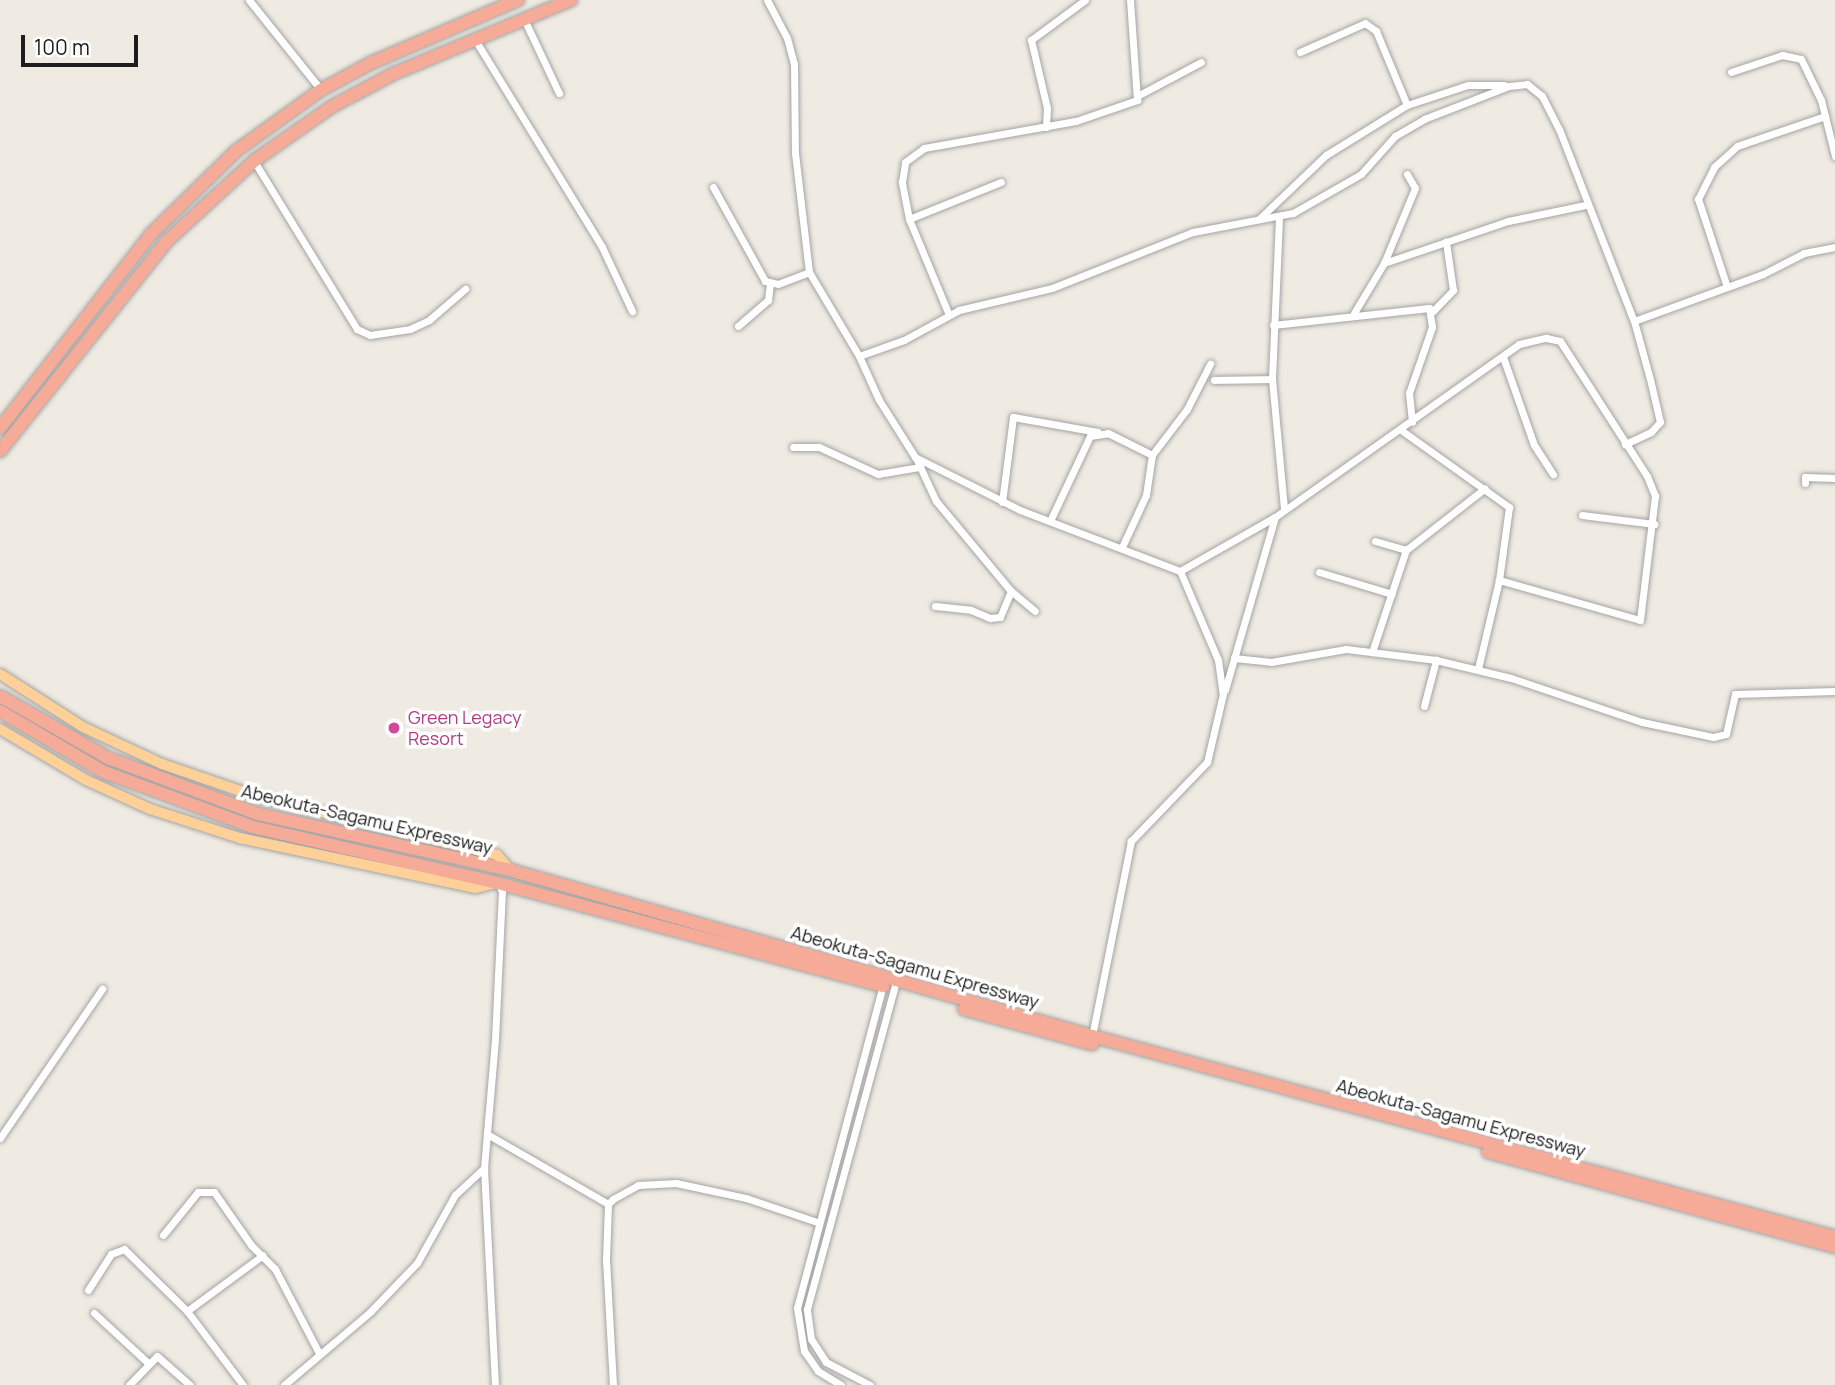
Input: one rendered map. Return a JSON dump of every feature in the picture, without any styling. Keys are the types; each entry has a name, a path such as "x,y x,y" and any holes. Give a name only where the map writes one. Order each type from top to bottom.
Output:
{"highway":[{"path":"0,428 152,233 221,164 321,90 411,43 518,0"},
{"path":"0,451 167,241 254,161 331,107 474,37 571,0"},
{"path":"221,164 235,178"},
{"name":"Abeokuta-Sagamu Expressway","path":"0,696 21,718 104,772 197,810 253,827 498,883 1092,1035 1835,1237"},
{"name":"Abeokuta-Sagamu Expressway","path":"0,711 108,758 258,814 510,870 890,983 1835,1247"}],"main road":[{"path":"0,674 83,727 162,764 258,797 497,855 510,870"},
{"path":"0,729 86,780 150,809 240,838 476,888 498,883"}],"street":[{"path":"249,0 321,90"},
{"path":"767,0 787,38 793,64 796,153 809,272 859,356 879,400 915,457 936,501 1011,591 1035,611"},
{"path":"1046,127 1047,108 1031,40 1085,0"},
{"path":"1130,0 1139,95"},
{"path":"524,18 559,93"},
{"path":"1300,52 1364,23 1377,31 1407,105"},
{"path":"474,37 602,247 632,311"},
{"path":"1731,72 1782,55 1801,59 1811,73 1835,156"},
{"path":"949,314 909,219 902,182 911,155 924,148 1046,127 1115,109 1200,62"},
{"path":"1258,220 1326,155 1407,105 1468,85 1509,86 1527,83 1542,96 1634,321 1660,422 1651,432 1625,444"},
{"path":"859,356 904,340 949,314 1052,288 1193,232 1279,218 1361,174 1395,136 1424,119 1509,86"},
{"path":"1727,287 1699,199 1714,167 1737,146 1825,116"},
{"path":"254,161 357,329 370,335 410,329 429,320 465,289"},
{"path":"1354,313 1384,263 1415,188 1407,174"},
{"path":"909,219 1001,182"},
{"path":"713,187 749,256 770,284 768,300 738,326"},
{"path":"1384,263 1508,221 1585,205"},
{"path":"1279,218 1272,379 1284,508"},
{"path":"1412,422 1409,393 1427,348 1433,312 1453,290 1446,242"},
{"path":"1634,321 1727,287 1804,253 1835,247"},
{"path":"770,284 809,272"},
{"path":"1273,325 1354,313 1429,308 1433,312"},
{"path":"1180,571 1275,517 1284,508 1531,339 1560,341 1655,496 1654,524 1640,620 1499,580"},
{"path":"1503,357 1534,445 1553,474"},
{"path":"1122,547 1146,495 1152,455 1187,410 1210,364"},
{"path":"1214,380 1272,379"},
{"path":"1002,502 1013,417 1097,432 1152,455"},
{"path":"1401,430 1505,502 1510,515 1499,580 1478,669"},
{"path":"1050,521 1082,448 1097,432"},
{"path":"793,447 819,447 878,474 920,467"},
{"path":"915,457 1002,502 1180,571 1218,660 1223,694"},
{"path":"1805,482 1805,477 1835,478"},
{"path":"1372,652 1406,550 1485,488"},
{"path":"1582,515 1654,524"},
{"path":"1092,1035 1130,841 1207,762 1223,694 1275,517"},
{"path":"1375,541 1406,550"},
{"path":"1319,572 1392,594"},
{"path":"935,606 971,610 990,618 1000,617 1011,591"},
{"path":"1234,658 1271,662 1346,649 1436,660 1478,669 1642,722 1713,737 1726,734 1735,695 1835,691"},
{"path":"1424,706 1436,660"},
{"path":"495,1385 484,1168 500,918 498,883"},
{"path":"841,1385 818,1371 804,1351 797,1308 817,1222 890,983"},
{"path":"870,1385 826,1362 811,1339 807,1309 890,983"},
{"path":"0,1138 102,989"},
{"path":"487,1134 608,1204"},
{"path":"284,1385 370,1312 417,1263 455,1195 484,1168"},
{"path":"608,1204 638,1185 676,1183 746,1198 817,1222"},
{"path":"163,1235 198,1192 215,1192 251,1245 275,1269 319,1353"},
{"path":"608,1204 606,1312 612,1339 613,1385"},
{"path":"88,1290 111,1254 124,1249 187,1311 243,1385"},
{"path":"187,1311 263,1255"},
{"path":"94,1313 148,1362"},
{"path":"129,1385 148,1362 159,1356 190,1385"}],"place":[{"name":"Green Legacy Resort","path":"394,728"}]}
